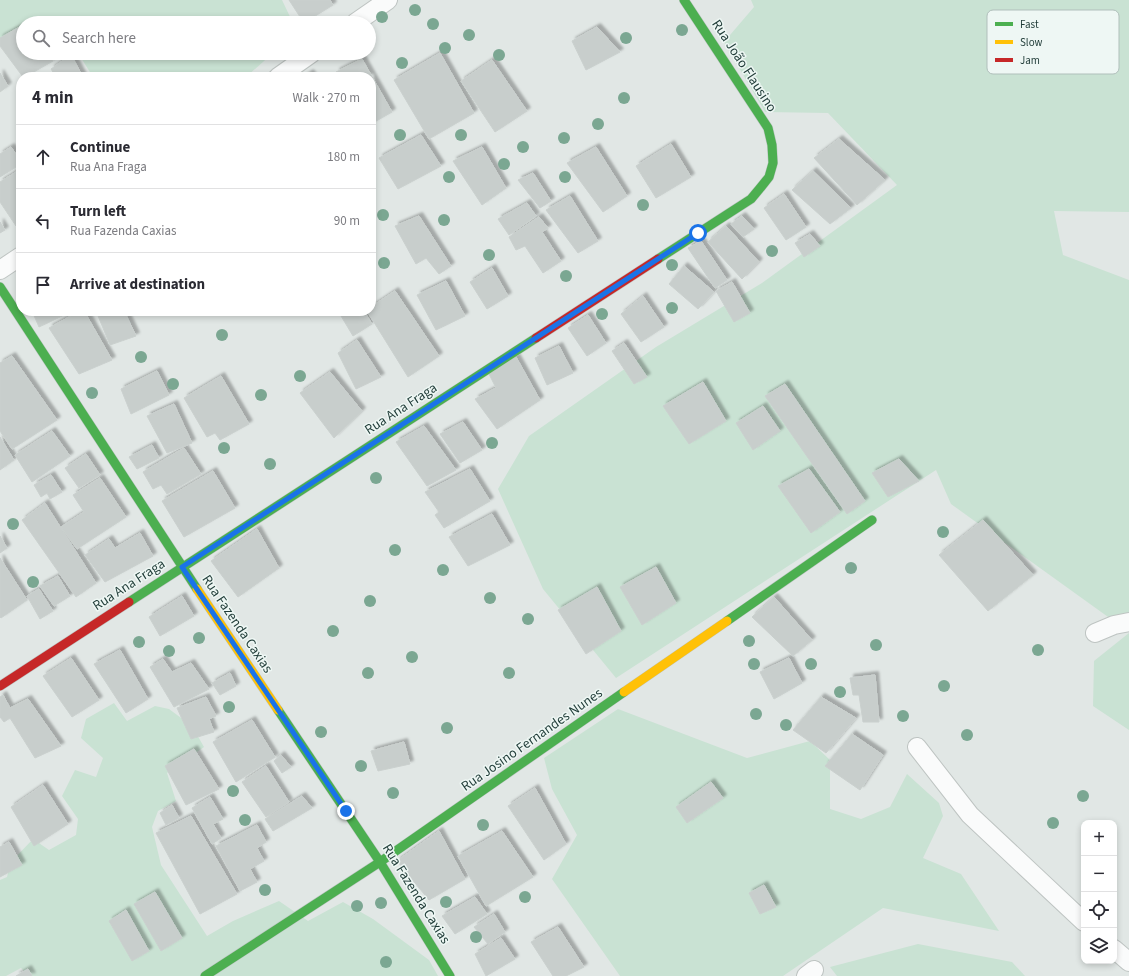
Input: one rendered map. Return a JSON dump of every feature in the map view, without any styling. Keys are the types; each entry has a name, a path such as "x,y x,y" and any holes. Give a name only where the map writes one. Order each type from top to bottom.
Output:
{"street":[{"path":"365,16 388,0"},
{"name":"Rua João Flausino","path":"684,0 768,128"},
{"path":"285,72 302,60"},
{"name":"Rua Ana Fraga","path":"0,686 751,199 770,174 773,158 772,139 768,128"},
{"path":"0,270 16,259"},
{"name":"Rua Fazenda Caxias","path":"0,287 16,312"},
{"name":"Rua Fazenda Caxias","path":"19,316 182,567 380,862 450,976"},
{"name":"Rua Josino Fernandes Nunes","path":"205,976 380,862 872,520"},
{"path":"1095,633 1114,625 1129,622"},
{"path":"917,747 970,815 1081,919"},
{"path":"1117,952 1129,962"}],"green space":[{"path":"0,0 282,0 290,16 16,16 16,41 0,43"},
{"path":"751,0 1129,0 1129,212 1054,211 1063,255 1129,280 1129,632 951,504 936,470 616,678 543,589 498,489 529,436 656,347 762,283 897,185 828,113 765,112 724,42 754,7"},
{"path":"82,60 265,60 252,72 90,72"},
{"path":"1129,633 1129,730 1093,706 1094,661"},
{"path":"114,703 127,721 155,706 169,709 192,726 204,747 167,773 176,801 158,811 152,827 161,865 207,936 233,921 279,901 308,921 343,902 373,919 429,960 438,976 29,976 21,968 6,976 0,976 0,880 7,877 11,862 33,839 49,850 76,835 78,819 62,796 75,770 96,777 103,758 81,738 86,719"},
{"path":"618,709 747,758 810,741 830,760 830,809 861,819 890,807 907,774 939,803 943,816 923,858 961,874 999,931 883,908 783,976 620,976 552,879 577,835 552,789 544,758"},
{"path":"918,944 1012,962 1025,976 837,976 830,967"}],"building":[{"path":"289,0 330,0 333,5 315,16 299,16"},
{"path":"597,27 620,52 586,70 572,41"},
{"path":"16,29 16,60 53,61 34,72 19,72 0,46 0,38"},
{"path":"440,53 474,113 429,139 394,80"},
{"path":"64,60 74,60 80,72 53,72 51,69"},
{"path":"363,60 369,72 336,72"},
{"path":"492,60 527,111 495,132 461,81"},
{"path":"0,73 8,86 0,92"},
{"path":"376,84 392,112 376,121"},
{"path":"421,135 441,166 398,189 379,158"},
{"path":"839,139 885,180 857,205 814,158"},
{"path":"671,144 691,177 656,198 636,166"},
{"path":"11,147 16,154 16,167 0,177 0,154"},
{"path":"482,147 506,188 482,205 453,161"},
{"path":"596,147 627,196 603,212 567,163"},
{"path":"813,171 851,208 830,224 792,190"},
{"path":"16,172 16,226 0,202 0,182"},
{"path":"533,173 551,201 540,208 518,180"},
{"path":"784,194 806,227 786,240 764,208"},
{"path":"570,196 598,241 578,253 546,210"},
{"path":"527,203 536,216 509,235 498,219"},
{"path":"419,216 451,266 439,274 426,258 416,264 395,226"},
{"path":"742,216 754,229 743,237 731,224"},
{"path":"539,217 548,228 542,232 561,261 543,273 525,246 516,250 509,237"},
{"path":"0,222 5,230 0,233"},
{"path":"726,226 759,262 742,279 708,242"},
{"path":"810,234 820,246 804,257 795,243"},
{"path":"701,241 727,280 715,288 688,248"},
{"path":"684,266 714,292 698,309 669,284"},
{"path":"492,268 508,296 487,309 470,282"},
{"path":"446,281 465,316 436,330 417,295"},
{"path":"732,282 750,313 734,322 716,291"},
{"path":"395,291 439,356 408,377 370,316 376,316 376,304"},
{"path":"643,296 664,327 641,342 621,314"},
{"path":"588,315 606,343 587,356 568,328"},
{"path":"34,316 62,316 39,327"},
{"path":"71,316 87,316 112,360 79,374 49,328"},
{"path":"98,316 126,316 136,336 110,345"},
{"path":"341,316 367,316 372,324 353,336"},
{"path":"357,340 381,377 356,389 338,353"},
{"path":"624,343 647,377 634,384 612,351"},
{"path":"559,346 573,373 547,385 535,358"},
{"path":"12,356 57,420 12,449 0,431 0,363"},
{"path":"516,357 540,400 497,429 475,399 496,388 489,374"},
{"path":"157,371 169,395 131,414 121,389"},
{"path":"330,372 362,411 334,438 300,393"},
{"path":"221,376 249,424 220,440 215,433 207,437 184,398"},
{"path":"703,382 726,421 689,444 663,406"},
{"path":"785,384 865,501 847,514 765,396"},
{"path":"174,404 192,443 167,453 147,416"},
{"path":"763,406 780,431 753,450 736,423"},
{"path":"463,422 482,450 460,463 440,434"},
{"path":"424,426 456,470 427,486 396,442"},
{"path":"52,431 70,456 32,482 15,455"},
{"path":"0,437 14,460 0,470"},
{"path":"152,445 159,458 137,469 129,457"},
{"path":"184,448 201,474 167,494 161,485 153,489 143,472"},
{"path":"86,454 100,475 79,488 65,468"},
{"path":"899,459 919,481 888,497 872,473"},
{"path":"470,469 490,501 444,528 435,515 439,512 425,492"},
{"path":"809,469 840,512 811,533 778,486"},
{"path":"213,471 235,508 184,537 162,501"},
{"path":"51,475 62,492 50,499 47,493 41,497 34,485"},
{"path":"100,478 126,517 77,549 61,527 84,512 73,495"},
{"path":"45,503 96,583 76,597 22,520"},
{"path":"492,514 510,545 468,566 449,537"},
{"path":"983,520 1033,575 988,611 939,555"},
{"path":"257,529 279,568 238,597 211,561"},
{"path":"140,533 153,556 105,582 85,555 109,539 115,548"},
{"path":"0,536 7,548 0,553"},
{"path":"0,558 27,600 1,618 0,617"},
{"path":"656,567 676,603 642,625 620,587"},
{"path":"58,576 70,596 54,606 40,586"},
{"path":"597,587 621,631 586,654 558,610"},
{"path":"39,589 53,611 40,619 27,596"},
{"path":"182,596 194,616 160,636 149,617"},
{"path":"774,597 812,640 793,656 752,617"},
{"path":"120,650 148,699 126,713 94,664"},
{"path":"71,658 99,700 72,717 43,676"},
{"path":"789,658 802,683 774,699 760,672"},
{"path":"163,659 172,672 191,663 209,689 174,707 150,667"},
{"path":"230,673 236,686 220,695 212,683"},
{"path":"875,675 879,722 863,722 859,695 853,695 850,678"},
{"path":"3,695 10,708 28,699 61,746 35,758 10,718 4,722 0,717 0,697"},
{"path":"206,697 216,716 209,719 214,732 191,739 177,708"},
{"path":"821,697 856,718 826,753 793,730"},
{"path":"252,720 275,757 236,782 213,742"},
{"path":"852,734 883,755 860,790 825,766"},
{"path":"404,742 410,764 378,771 371,751"},
{"path":"194,749 219,789 186,805 165,766"},
{"path":"281,755 291,767 282,773 274,761"},
{"path":"266,766 289,802 266,817 242,782"},
{"path":"711,782 723,798 687,823 676,807"},
{"path":"43,785 68,824 34,846 11,807"},
{"path":"535,788 566,844 544,860 508,806"},
{"path":"302,796 312,808 273,831 265,819"},
{"path":"210,797 223,819 213,824 221,838 212,844 192,808"},
{"path":"172,805 179,818 166,825 160,813"},
{"path":"191,816 237,894 200,914 156,833"},
{"path":"257,825 266,842 257,848 264,861 250,869 257,882 240,891 216,846"},
{"path":"439,831 465,879 429,900 397,861"},
{"path":"502,831 533,877 486,906 458,856"},
{"path":"9,842 22,865 0,877 0,847"},
{"path":"764,885 776,907 760,914 749,893"},
{"path":"155,892 182,938 161,951 134,904"},
{"path":"475,897 487,914 455,934 442,916"},
{"path":"126,910 149,951 132,961 109,921"},
{"path":"494,914 505,932 488,944 474,927"},
{"path":"558,927 584,967 566,976 553,976 531,942"},
{"path":"501,938 515,959 486,976 475,954"},
{"path":"28,969 32,976 16,976"}],"traffic: fast":[{"path":"658,259 751,199 769,177 773,163 772,145 768,128 684,0"},
{"path":"0,287 16,312"},
{"path":"19,316 197,589"},
{"path":"129,602 536,338"},
{"path":"727,621 872,520"},
{"path":"205,976 380,862 624,692"},
{"path":"278,710 380,862 450,976"}],"traffic: slow":[{"path":"197,589 278,710"},
{"path":"624,692 727,621"}],"traffic: jam":[{"path":"536,338 658,259"},
{"path":"0,686 129,602"}],"route":[{"path":"346,811 182,567 698,233"}]}
